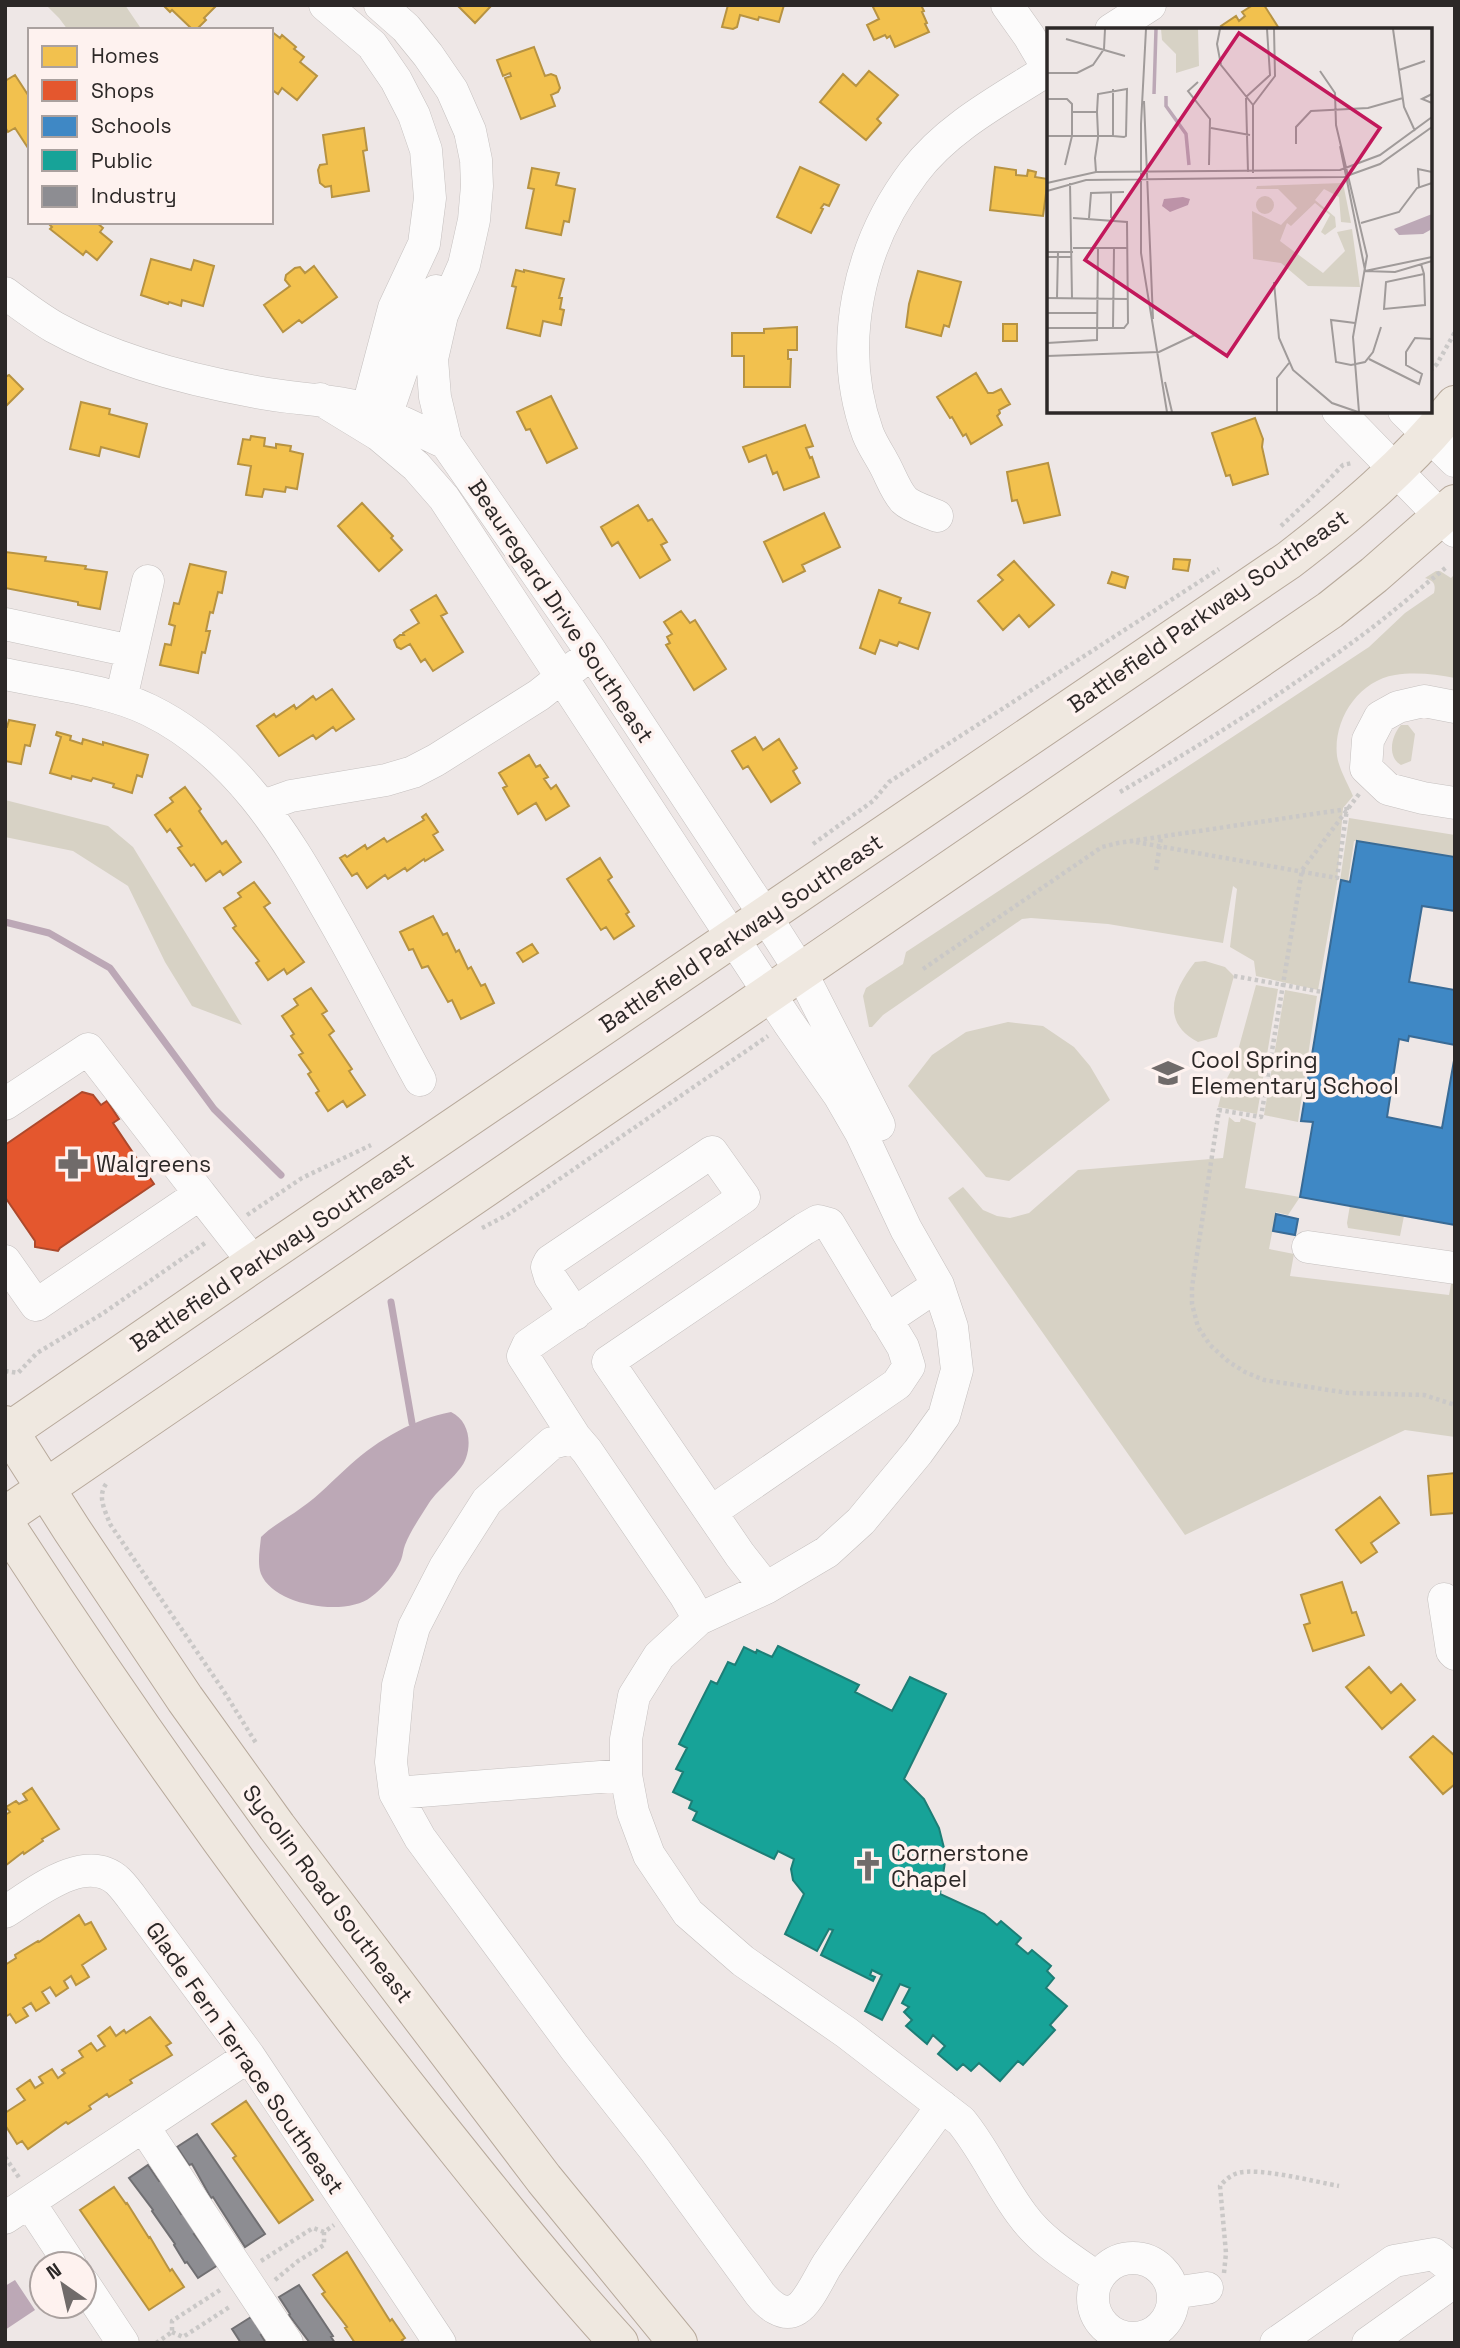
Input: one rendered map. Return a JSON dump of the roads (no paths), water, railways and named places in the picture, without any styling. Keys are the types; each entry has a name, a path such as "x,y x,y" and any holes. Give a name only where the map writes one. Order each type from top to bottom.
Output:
{"main road":[{"name":"Battlefield Parkway Southeast","path":"7,1431 1289,560 1395,471 1455,405"},
{"path":"5,1516 1330,610 1450,517"},
{"name":"Sycolin Road Southeast","path":"7,1431 185,1699 277,1827 544,2179 678,2343"},
{"path":"5,1524 188,1794 362,2031 493,2194 619,2343"}],"street":[{"path":"325,5 372,45 384,62 414,115 426,150 430,198 424,244 394,308 374,422"},
{"name":"Beauregard Drive Southeast","path":"380,5 405,28 428,55 452,90 470,131 476,160 474,220 464,264 442,315 432,359 435,397 446,443 592,653 801,972 917,1203 930,1240 938,1284"},
{"path":"1007,5 1047,66"},
{"path":"1114,28 1150,5"},
{"path":"937,516 904,501 869,436 859,398 854,360 854,320 861,278 874,239 891,205 915,170 942,142 972,118 1047,70"},
{"name":"Beauregard Drive Southeast","path":"474,220 457,260 430,301 374,422 444,498 856,1124 906,1229 938,1284"},
{"path":"5,283 33,314"},
{"path":"5,293 33,314 87,344 194,379 259,393 320,399 374,422 446,443"},
{"path":"1340,413 1395,471 1450,517"},
{"path":"121,699 148,581"},
{"path":"5,624 131,651"},
{"path":"263,806 291,796 386,780 414,772 539,695 592,653"},
{"path":"5,674 121,699 148,710 177,726 234,771 263,806 312,881 420,1080"},
{"path":"1455,707 1424,701 1398,707 1380,717 1368,740 1367,768 1388,789 1423,799 1455,803"},
{"path":"5,1104 88,1049 254,1262"},
{"path":"575,1314 550,1277 547,1267 550,1261 712,1152 744,1196 575,1314 528,1345 523,1356 699,1619"},
{"path":"5,1261 36,1305 200,1194"},
{"path":"711,1511 897,1384 909,1366 903,1347 829,1224 818,1221 608,1362 711,1511 766,1588"},
{"path":"1308,1247 1455,1268"},
{"path":"886,1320 938,1284 952,1327 957,1370 944,1416 861,1521 827,1552 766,1588 699,1619 659,1657 634,1696 626,1739 626,1775 634,1812 649,1855 688,1913 743,1961 847,2033 961,2121 972,2134 999,2181 1036,2232 1098,2278"},
{"path":"575,1437 552,1443 487,1501 445,1567 414,1627 398,1685 391,1762 395,1793 428,1849 760,2294 773,2307 787,2312 797,2309 805,2300 827,2265 942,2106"},
{"path":"1444,1599 1452,1651 1455,1654"},
{"path":"395,1793 626,1775"},
{"name":"Glade Fern Terrace Southeast","path":"5,1912 62,1877 80,1870 100,1871 116,1879 248,2056 440,2343"},
{"path":"58,2250 19,2202 143,2126 248,2056"},
{"path":"143,2126 287,2343"},
{"path":"1276,2343 1394,2261 1434,2254 1455,2271"},
{"path":"1141,2259 1153,2263 1170,2281 1173,2293 1170,2314 1164,2323 1144,2339 1108,2336 1093,2306 1094,2288 1098,2278 1106,2268 1121,2260 1141,2259"},
{"path":"1368,2343 1455,2281"},
{"path":"1173,2293 1207,2288"},
{"path":"98,2305 124,2343"}],"waterway":[{"path":"5,922 49,933 110,968 214,1109 281,1175"},
{"path":"391,1302 412,1423"}],"place":[{"name":"Cool Spring Elementary School","path":"1168,1073"},
{"name":"Walgreens","path":"73,1164"},
{"name":"Cornerstone Chapel","path":"868,1866"}]}
